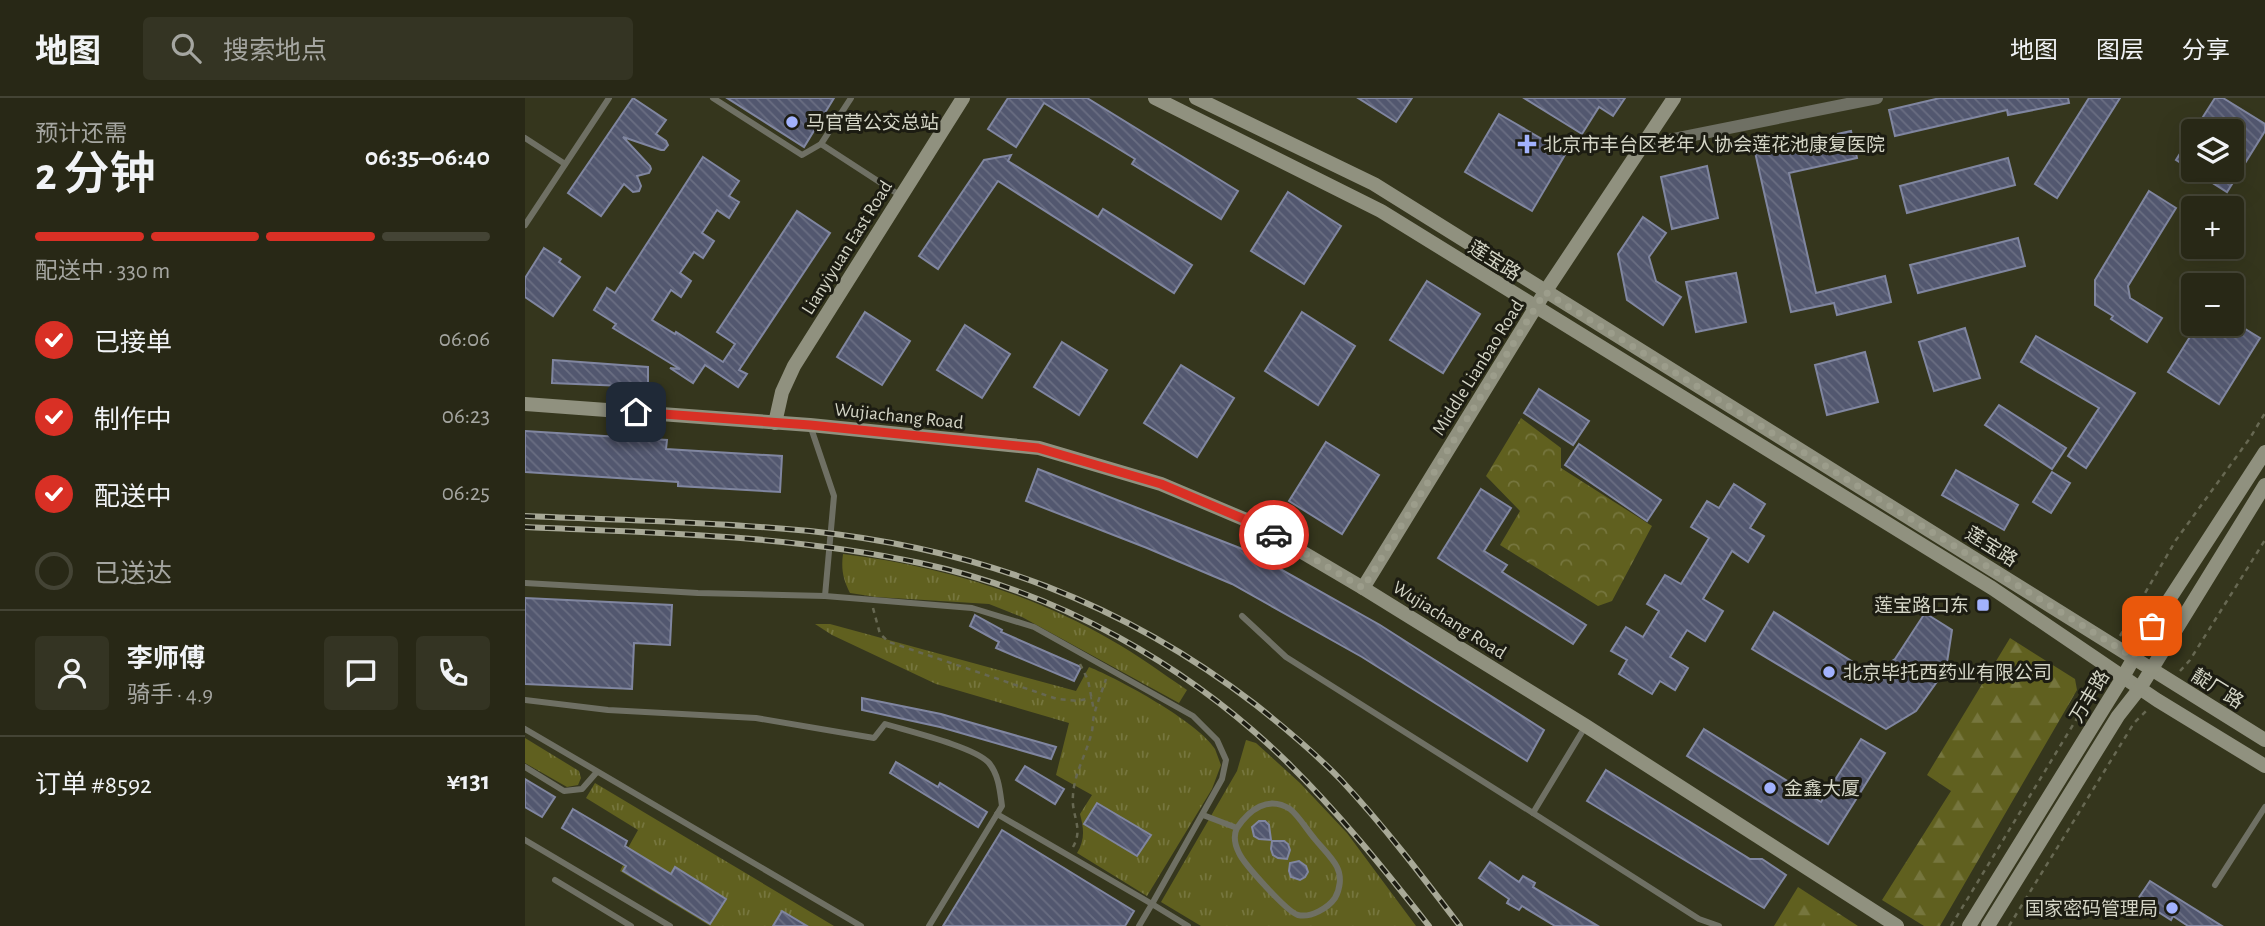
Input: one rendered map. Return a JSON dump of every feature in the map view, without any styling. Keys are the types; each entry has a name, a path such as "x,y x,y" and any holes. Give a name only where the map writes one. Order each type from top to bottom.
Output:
{"main road":[{"name":"Lianyiyuan East Road","path":"775,423 782,393 794,366 963,98"},
{"name":"莲宝路","path":"1155,98 1381,211 1992,588 2157,700 2265,766"},
{"name":"莲宝路","path":"1196,98 1374,184 2151,670"},
{"name":"Middle Lianbao Road","path":"1363,588 1545,292 1674,98"},
{"name":"Wujiachang Road","path":"525,404 810,425 1038,448 1149,481 1251,522 1363,588 1586,726 1897,926"},
{"name":"万丰路","path":"1969,926 2133,657 2265,452"},
{"name":"万丰路","path":"1988,926 2118,716 2140,688 2265,485"},
{"name":"靛厂路","path":"2151,670 2265,740"}],"street":[{"path":"1644,145 1877,98"}],"lane":[{"path":"525,225 609,98"},
{"path":"713,98 802,155 821,144 851,98"},
{"path":"525,138 565,164"},
{"path":"821,144 901,196"},
{"path":"810,425 834,496 825,596"},
{"path":"525,583 871,599 972,608 1034,627 1193,716 1217,740 1226,760 1222,779 1139,926"},
{"path":"1242,616 1286,657 1699,919 1719,926"},
{"path":"525,700 608,710 756,718 874,738 885,724 954,745 988,762 997,779 1002,806 929,926"},
{"path":"1533,813 1586,726"},
{"path":"525,729 860,926"},
{"path":"525,767 564,791 582,789 596,773"},
{"path":"1275,804 1290,810 1337,868 1341,886 1333,900 1324,909 1311,915 1297,915 1286,907 1240,855 1234,833 1237,828 1245,815 1258,805 1275,804"},
{"path":"2215,885 2265,807"},
{"path":"997,814 1188,926"},
{"path":"1203,815 1237,828"},
{"path":"525,840 670,926"},
{"path":"555,880 631,926"}],"path":[{"path":"2171,682 2190,660 2265,540"},
{"path":"871,599 880,634 889,642 1057,699 1077,701 1092,698"},
{"path":"1068,646 1088,680 1095,714"},
{"path":"1068,856 1077,839 1078,824 1073,807 1074,784 1093,729 1109,669"},
{"path":"2009,926 2134,723 2157,700"}],"green space":[{"path":"1521,418 1561,448 1561,468 1652,526 1612,601 1598,606 1500,545 1520,511 1486,476"},
{"path":"843,554 913,565 981,583 1048,608 1111,640 1187,690 1179,703 1022,617 989,604 850,593 843,574"},
{"path":"815,624 830,624 1076,691 1089,667 1157,702 1206,738 1215,749 1221,765 1212,789 1147,896 1077,853 1083,834 1080,814 1092,795 1056,775 1069,723 936,684 832,635"},
{"path":"2010,638 2075,679 2077,690 1940,926 1924,926 1882,900 1951,791 1927,775"},
{"path":"525,738 579,771 581,778 578,785 567,787 525,763"},
{"path":"1246,740 1256,743 1300,783 1347,833 1416,926 1201,926 1161,902 1237,771"},
{"path":"595,783 834,926 710,926 620,871 626,859 624,855 638,830 586,798"},
{"path":"1798,887 1858,926 1774,926"}],"building":[{"path":"633,98 666,120 656,134 668,145 661,150 623,137 651,169 649,173 637,176 641,186 639,191 633,192 624,184 601,216 568,193"},
{"name":"马官营公交总站","path":"727,98 834,98 804,147"},
{"path":"1008,98 1087,98 1238,191 1221,219 1132,164 1135,159 1044,103 1016,147 988,129"},
{"path":"1358,98 1412,98 1396,122"},
{"path":"1524,98 1625,98 1613,116 1599,107 1582,134"},
{"path":"1940,98 2068,98 2069,103 2008,115 2007,110 1895,136 1889,110"},
{"path":"2089,98 2120,98 2057,198 2035,184"},
{"path":"2215,98 2223,98 2265,124 2265,131 2244,165 2244,119 2202,119"},
{"path":"1499,114 1566,153 1532,211 1465,172"},
{"path":"1851,131 1857,158 1789,173 1816,293 1885,276 1891,302 1837,315 1834,303 1791,312 1755,152"},
{"path":"1011,155 1008,161 1098,217 1103,209 1192,265 1174,293 998,181 938,269 919,256 984,160"},
{"path":"703,157 739,181 729,196 739,202 729,218 717,210 702,233 714,241 703,258 694,252 680,273 691,281 681,297 671,290 652,320 675,334 676,332 723,362 735,344 717,332 797,211 830,233 739,370 747,374 738,387 705,365 693,383 670,368 680,369 613,328 616,324 594,310 607,288 615,293"},
{"path":"2008,158 2015,185 1907,213 1900,186"},
{"path":"1707,166 1718,218 1672,229 1661,177"},
{"path":"2211,182 2233,182 2227,192"},
{"path":"2149,191 2176,208 2128,286 2130,298 2162,318 2147,342 2111,319 2113,316 2095,305 2095,280"},
{"path":"1288,192 1341,226 1304,284 1251,251"},
{"path":"1643,217 1666,233 1649,257 1656,281 1681,297 1663,325 1627,300 1618,254"},
{"path":"2018,238 2025,266 1918,293 1910,265"},
{"path":"544,248 580,277 553,316 525,297 525,278"},
{"path":"1736,273 1746,322 1696,332 1686,282"},
{"path":"1427,281 1480,314 1443,373 1390,340"},
{"path":"865,312 910,341 882,385 837,357"},
{"path":"1302,312 1355,346 1318,405 1265,371"},
{"path":"965,325 1010,354 982,398 937,370"},
{"path":"1965,328 1980,378 1934,391 1919,342"},
{"path":"2244,328 2260,338 2219,404 2168,372 2190,336 2244,336"},
{"path":"2036,336 2135,393 2086,468 2068,456 2099,408 2021,362"},
{"path":"1062,342 1107,370 1079,415 1034,387"},
{"path":"1865,352 1878,402 1827,415 1815,365"},
{"path":"553,360 648,367 648,387 552,383"},
{"path":"1181,365 1234,398 1197,457 1144,423"},
{"path":"1539,389 1589,421 1573,445 1524,413"},
{"path":"1999,405 2066,448 2052,469 1985,425"},
{"path":"525,431 667,440 666,449 782,456 780,492 525,472"},
{"path":"1326,442 1379,475 1342,534 1289,501"},
{"path":"1579,444 1661,500 1647,521 1565,465"},
{"path":"1038,469 1250,552 1380,625 1544,730 1527,761 1362,657 1232,584 1026,501"},
{"path":"1956,470 2018,505 2004,530 1942,495"},
{"path":"2052,472 2070,483 2051,513 2033,502"},
{"path":"1734,484 1765,504 1750,528 1764,536 1748,562 1732,551 1703,599 1723,611 1705,641 1687,630 1670,657 1688,668 1675,690 1660,681 1652,694 1619,674 1627,660 1611,651 1626,627 1643,637 1659,611 1647,604 1665,575 1681,584 1709,538 1691,527 1707,501 1719,508"},
{"path":"1481,489 1511,508 1484,551 1507,565 1502,572 1586,625 1573,644 1438,558"},
{"path":"525,598 672,605 670,645 634,643 632,689 525,684"},
{"name":"北京毕托西药业有限公司","path":"1774,612 1872,674 1895,659 1925,613 1952,630 1946,669 1916,711 1886,729 1752,649"},
{"path":"975,615 1002,630 1001,632 1081,667 1074,681 996,648 999,642 970,626"},
{"path":"862,698 941,714 1056,747 1051,759 940,727 862,710"},
{"name":"金鑫大厦","path":"1704,729 1821,802 1861,739 1885,753 1828,844 1687,756"},
{"path":"896,762 938,787 940,783 987,812 978,827 890,773"},
{"path":"1025,766 1064,789 1055,804 1016,780"},
{"path":"1606,770 1750,859 1762,859 1786,875 1764,908 1587,801"},
{"path":"525,779 555,797 542,817 525,807"},
{"path":"1097,803 1151,835 1137,856 1084,824"},
{"path":"573,809 627,841 625,846 671,874 675,867 726,899 710,924 623,871 626,866 562,828"},
{"path":"1259,821 1265,821 1269,825 1271,840 1254,836 1252,827"},
{"path":"1002,830 1134,911 1125,926 943,926"},
{"path":"1272,841 1284,841 1288,844 1290,850 1287,859 1273,855"},
{"path":"1299,861 1306,866 1308,872 1300,880 1291,877 1289,871 1290,863"},
{"path":"1490,862 1519,882 1523,876 1535,883 1533,887 1598,926 1555,926 1522,906 1519,910 1507,903 1509,899 1479,878"},
{"name":"国家密码管理局","path":"2150,881 2222,926 2188,926 2173,916 2171,920 2138,899"},
{"path":"782,911 807,926 773,926"}],"railway":[{"path":"525,516 739,525 872,539 932,551 990,567 1046,586 1100,609 1205,669 1256,705 1300,741 1341,780 1372,815 1460,926"},
{"path":"525,527 723,537 822,546 920,563 971,576 1070,613 1163,664 1248,727 1325,801 1429,926"}],"way so far":[{"path":"1274,535 1363,588 1545,292 2133,657 2152,626"}],"place":[{"name":"马官营公交总站","path":"792,122"},
{"name":"北京市丰台区老年人协会莲花池康复医院","path":"1527,144"},
{"name":"莲宝路口东","path":"1983,605"},
{"name":"北京毕托西药业有限公司","path":"1829,672"},
{"name":"金鑫大厦","path":"1770,788"},
{"name":"国家密码管理局","path":"2172,908"}],"route":[{"path":"636,412 810,425 1038,448 1161,484 1251,522 1274,535"}]}
